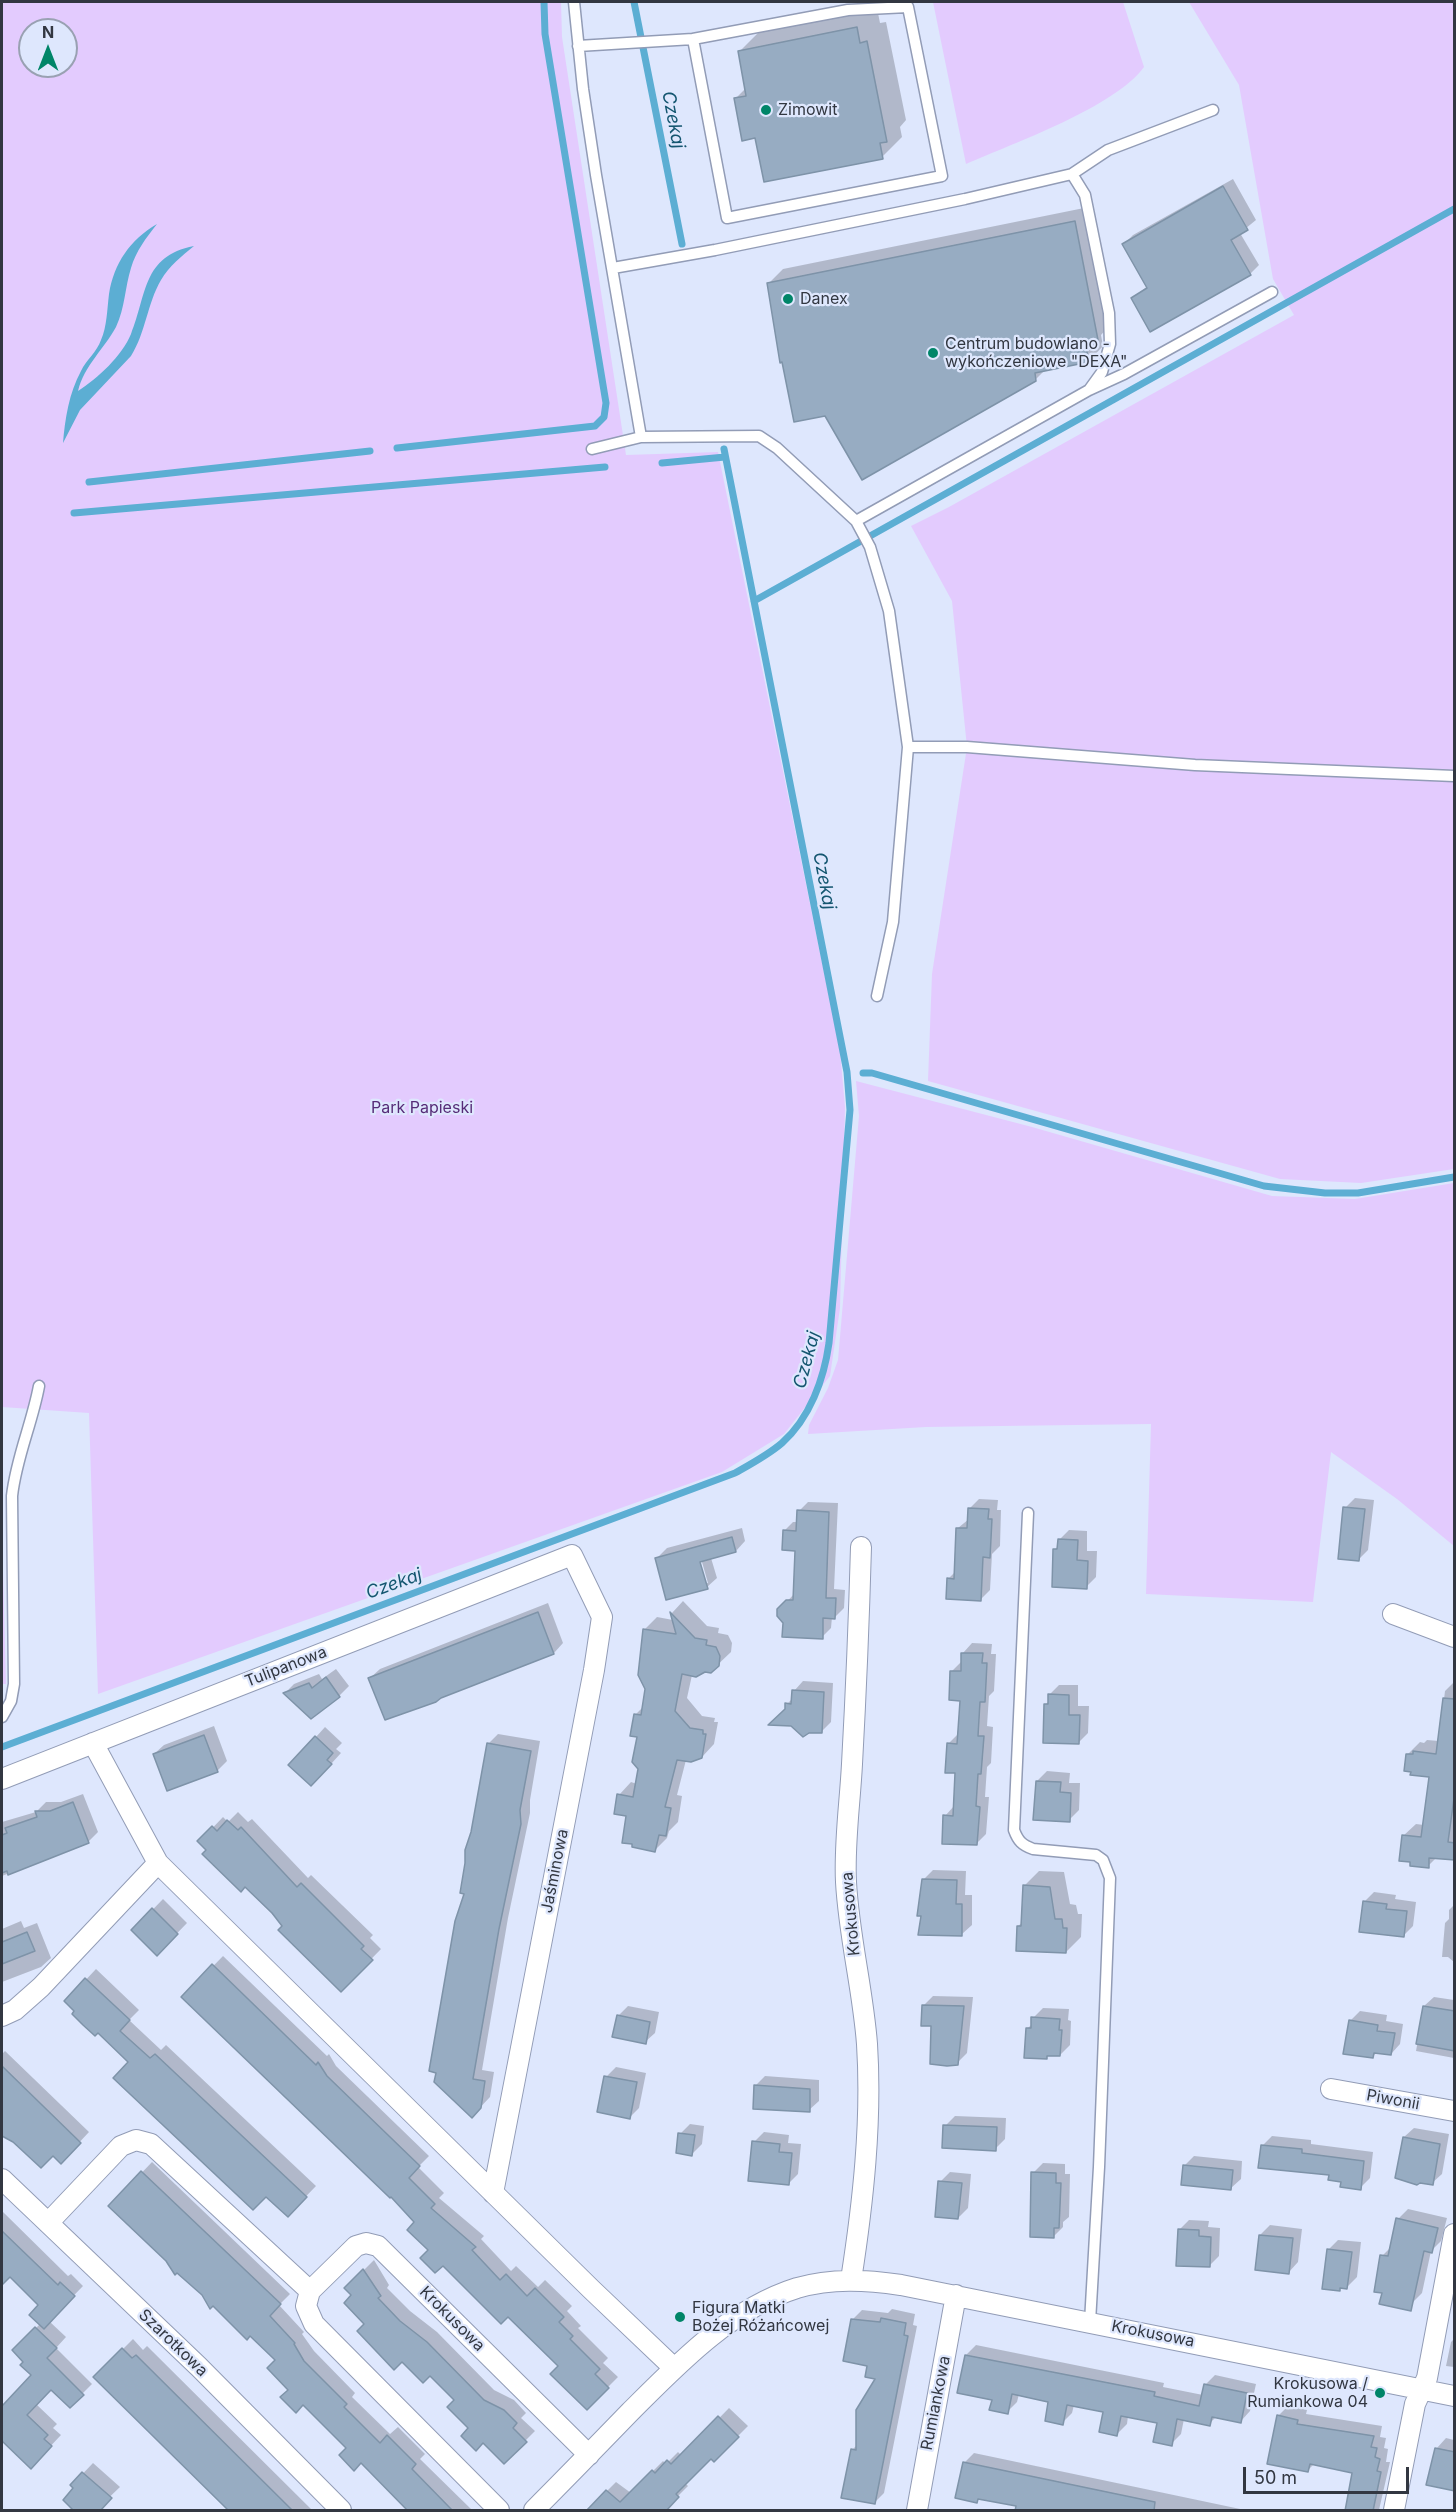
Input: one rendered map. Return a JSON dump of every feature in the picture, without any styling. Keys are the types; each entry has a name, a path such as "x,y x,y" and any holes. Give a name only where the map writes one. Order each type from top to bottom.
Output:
{"street":[{"name":"Krokusowa","path":"851,2280 863,2188 867,2113 867,2047 846,1880 857,1682 861,1546"},
{"name":"Tulipanowa","path":"2,1779 572,1555"},
{"name":"Jaśminowa","path":"493,2193 594,1670 602,1617 572,1555"},
{"path":"1393,1614 1455,1638"},
{"path":"93,1743 158,1863 674,2368"},
{"path":"2,2016 15,2010 41,1987 158,1863"},
{"name":"Piwonii","path":"1331,2089 1455,2111"},
{"path":"48,2223 121,2146 128,2142 144,2140 158,2149 310,2291 306,2306 314,2324 499,2511"},
{"name":"Szarotkowa","path":"2,2179 199,2367 341,2511"},
{"path":"1394,2511 1415,2404 1427,2378 1455,2234"},
{"name":"Krokusowa","path":"310,2291 356,2246 366,2243 378,2246 589,2455"},
{"name":"Krokusowa","path":"534,2511 674,2368 729,2323 771,2299 797,2288 826,2282 851,2280 902,2285 1455,2396"},
{"name":"Rumiankowa","path":"917,2511 956,2295"}],"lane":[{"path":"574,2 596,175 641,437"},
{"path":"578,46 693,39 848,10 908,7 942,176 727,218 693,39"},
{"path":"613,268 750,243 965,199 1072,174 1108,150 1213,110"},
{"path":"1072,174 1085,195 1109,314 1110,344 1102,372 1089,390"},
{"path":"858,525 1089,390 1124,374 1272,292"},
{"path":"592,448 641,437 759,436 777,448 858,525 870,547 889,611 908,747 893,922 877,996"},
{"path":"908,747 967,747 1195,765 1455,776"},
{"path":"2,1717 12,1701 14,1683 12,1496 14,1473 34,1414 39,1386"},
{"path":"1028,1513 1014,1830 1024,1846 1033,1849 1096,1855 1103,1860 1110,1878 1099,2167 1090,2322"}],"green space":[{"name":"Park Papieski","path":"2,2 561,2 562,37 626,455 718,452 840,1051 845,1107 840,1308 830,1376 784,1434 722,1472 98,1694 89,1413 2,1407"},
{"path":"933,2 1123,2 1144,67 1130,82 1088,110 1036,135 966,164"},
{"path":"1189,2 1454,2 1454,1169 1361,1183 1280,1179 928,1081 932,974 967,747 952,601 911,526 1294,315 1273,279 1239,85"},
{"path":"856,1081 1032,1127 1272,1196 1355,1199 1454,1183 1454,1546 1397,1499 1331,1452 1313,1602 1146,1594 1151,1424 926,1427 808,1434 809,1425 828,1388 838,1360 859,1116"},
{"path":"2,1534 6,1684 2,1684"}],"water":[{"path":"157,224 133,262 116,327 89,366 78,391 109,366 122,350 131,334 144,292 155,268 164,258 194,246 164,275 156,289 131,356 80,410 63,443 66,415 73,388 103,335 111,283 119,262 139,237"}],"building":[{"name":"Zimowit","path":"857,27 860,43 867,41 887,142 880,143 883,159 764,182 755,138 742,141 734,98 746,96 738,51"},
{"path":"1223,186 1248,230 1231,240 1251,275 1150,332 1131,298 1147,288 1122,244"},
{"name":"Centrum budowlano - wykończeniowe \"DEXA\"","path":"1075,221 1098,340 1085,342 1089,362 1035,373 1036,381 862,480 825,416 794,422 782,362 780,363 767,283"},
{"path":"1343,1507 1365,1509 1359,1561 1338,1559"},
{"path":"968,1508 989,1509 988,1519 992,1519 990,1558 983,1557 981,1601 946,1599 947,1578 954,1579 956,1528 967,1528"},
{"path":"797,1510 829,1512 826,1598 836,1598 835,1619 823,1618 823,1639 782,1637 783,1623 777,1616 777,1609 786,1600 793,1600 795,1551 782,1550 783,1530 796,1531"},
{"path":"732,1537 736,1552 700,1562 708,1589 666,1600 655,1558"},
{"path":"1058,1539 1078,1540 1077,1560 1088,1561 1087,1589 1052,1587 1053,1549 1057,1549"},
{"path":"538,1612 554,1654 385,1720 368,1678"},
{"path":"670,1612 695,1638 707,1640 706,1645 716,1647 720,1656 719,1666 711,1673 705,1672 696,1677 682,1674 675,1711 690,1728 703,1730 703,1734 706,1734 702,1758 691,1762 677,1760 665,1807 671,1808 666,1836 659,1835 655,1852 622,1843 626,1816 614,1814 617,1794 633,1797 638,1769 632,1762 637,1737 630,1736 634,1714 641,1715 645,1689 638,1675 643,1629 676,1634"},
{"path":"961,1653 983,1653 982,1663 987,1663 985,1702 980,1702 978,1736 984,1736 981,1774 978,1774 976,1806 980,1807 977,1845 942,1844 943,1815 953,1816 955,1773 945,1773 947,1743 957,1744 960,1701 949,1700 950,1671 961,1671"},
{"path":"326,1677 340,1697 311,1719 283,1693 309,1683 312,1688"},
{"path":"792,1690 824,1692 822,1733 809,1733 803,1737 791,1726 768,1725 785,1709 785,1703 791,1704"},
{"path":"1048,1694 1069,1695 1069,1715 1080,1715 1079,1744 1043,1743 1044,1704 1048,1704"},
{"path":"1443,1698 1455,1699 1455,1791 1448,1842 1455,1843 1455,1860 1429,1858 1429,1868 1410,1866 1410,1862 1399,1861 1402,1835 1421,1837 1429,1777 1410,1775 1411,1772 1404,1771 1406,1754 1413,1754 1413,1751 1436,1754"},
{"path":"204,1735 218,1772 167,1791 153,1754"},
{"path":"315,1736 333,1753 327,1760 332,1764 311,1786 288,1765"},
{"path":"487,1743 531,1751 520,1810 521,1824 499,1929 473,2079 485,2081 481,2108 472,2118 434,2082 436,2073 429,2071 455,1921 464,1894 460,1893 465,1850 471,1832"},
{"path":"1036,1781 1061,1782 1060,1792 1071,1793 1070,1822 1033,1820"},
{"path":"73,1802 89,1843 8,1875 7,1871 2,1873 2,1835 7,1833 5,1828 37,1817 35,1811 50,1811"},
{"path":"227,1820 238,1830 241,1827 297,1887 301,1883 364,1946 361,1949 373,1960 341,1992 278,1930 282,1926 272,1913 245,1887 241,1892 202,1854 206,1850 197,1841 212,1826 217,1831"},
{"path":"922,1879 957,1880 956,1904 962,1904 962,1936 918,1935 921,1916 917,1916"},
{"path":"1023,1885 1050,1887 1055,1919 1062,1919 1063,1928 1067,1928 1066,1953 1016,1951 1017,1926 1021,1926"},
{"path":"1363,1901 1387,1904 1386,1909 1407,1911 1404,1937 1359,1932"},
{"path":"152,1908 178,1934 157,1956 131,1930"},
{"path":"27,1932 35,1951 2,1964 2,1942"},
{"path":"212,1964 316,2065 318,2062 327,2076 420,2166 409,2178 435,2204 431,2208 476,2247 472,2250 500,2280 506,2274 527,2296 535,2288 564,2317 559,2322 573,2336 570,2339 600,2369 595,2374 609,2388 587,2410 550,2374 558,2366 508,2317 501,2324 443,2266 435,2273 420,2258 428,2250 407,2230 414,2222 391,2197 181,1997"},
{"path":"85,1978 130,2020 120,2031 150,2058 155,2054 307,2197 288,2217 266,2197 253,2210 113,2078 128,2062 98,2033 95,2036 83,2025 64,2001"},
{"path":"922,2005 964,2006 958,2065 930,2064 931,2026 921,2026"},
{"path":"1423,2006 1455,2011 1455,2051 1416,2044"},
{"path":"617,2015 650,2022 646,2044 612,2037"},
{"path":"1031,2017 1060,2019 1059,2030 1062,2030 1060,2056 1047,2056 1047,2059 1024,2058 1026,2028 1031,2028"},
{"path":"1349,2020 1378,2025 1377,2031 1395,2033 1391,2055 1374,2053 1373,2058 1343,2054"},
{"path":"2,2066 81,2143 61,2164 53,2156 41,2168 13,2142 2,2136"},
{"path":"604,2076 637,2082 630,2119 597,2112"},
{"path":"754,2085 810,2089 810,2112 753,2109"},
{"path":"943,2125 997,2127 996,2151 942,2148"},
{"path":"678,2133 695,2135 692,2156 676,2153"},
{"path":"1403,2137 1440,2144 1433,2185 1420,2183 1417,2185 1395,2178"},
{"path":"752,2141 780,2144 779,2152 792,2153 789,2185 748,2181"},
{"path":"1261,2145 1302,2149 1302,2153 1364,2161 1361,2190 1340,2187 1341,2182 1328,2180 1329,2175 1258,2168"},
{"path":"1183,2165 1233,2170 1231,2190 1181,2185"},
{"path":"141,2171 281,2304 270,2316 295,2343 304,2361 347,2404 344,2407 380,2443 387,2435 416,2464 412,2469 453,2511 408,2511 361,2463 354,2471 339,2455 346,2448 303,2405 296,2413 280,2397 288,2390 267,2368 275,2360 250,2336 247,2340 213,2306 210,2309 202,2295 177,2273 175,2275 166,2261 108,2206"},
{"path":"1031,2172 1056,2173 1056,2183 1061,2183 1059,2228 1054,2228 1054,2238 1030,2237"},
{"path":"938,2181 962,2183 958,2219 935,2217"},
{"path":"1396,2218 1438,2228 1432,2253 1424,2251 1411,2311 1379,2304 1382,2293 1374,2292 1380,2255 1388,2256"},
{"path":"1178,2229 1199,2230 1199,2236 1211,2237 1210,2267 1176,2266"},
{"path":"2,2231 58,2285 60,2282 75,2296 44,2329 29,2315 38,2305 10,2277 2,2285"},
{"path":"1259,2235 1293,2238 1289,2274 1255,2270"},
{"path":"1327,2249 1352,2252 1347,2289 1340,2288 1340,2291 1322,2289"},
{"path":"363,2269 381,2296 378,2298 400,2321 427,2342 484,2400 504,2410 517,2423 513,2428 527,2442 504,2464 483,2443 476,2451 461,2436 468,2428 447,2407 454,2400 430,2376 423,2383 402,2362 394,2370 357,2331 364,2324 344,2303 351,2295 344,2288"},
{"path":"881,2318 906,2323 904,2335 908,2336 875,2504 841,2498 851,2449 856,2450 856,2410 875,2379 865,2377 867,2366 843,2361 851,2319 880,2322"},
{"path":"35,2327 57,2348 47,2358 84,2395 70,2408 51,2390 27,2415 48,2435 44,2439 52,2446 31,2469 2,2441 2,2406 31,2375 20,2365 23,2362 12,2350"},
{"path":"122,2348 132,2358 136,2355 293,2511 229,2511 93,2377"},
{"path":"965,2355 1155,2392 1154,2396 1199,2406 1204,2384 1247,2393 1241,2423 1212,2417 1210,2426 1177,2419 1172,2446 1153,2442 1157,2423 1121,2416 1117,2436 1099,2432 1103,2412 1067,2405 1063,2425 1045,2421 1048,2402 1012,2394 1008,2414 989,2410 992,2400 957,2393"},
{"path":"1277,2415 1298,2420 1297,2424 1374,2436 1371,2447 1377,2448 1375,2457 1380,2459 1377,2471 1381,2472 1373,2511 1345,2511 1352,2473 1310,2464 1308,2472 1267,2464"},
{"path":"718,2416 739,2437 714,2462 711,2459 676,2494 679,2497 666,2511 586,2511 606,2490 620,2502 652,2470 655,2473 667,2460 671,2464"},
{"path":"1435,2448 1455,2452 1455,2491 1426,2485"},
{"path":"963,2462 1155,2502 1154,2511 1015,2511 1016,2506 978,2499 977,2503 955,2498"},
{"path":"82,2472 112,2498 100,2511 74,2511 63,2500 73,2488 70,2485"}],"waterway":[{"path":"397,448 595,426 604,417 606,403 545,34 544,2"},
{"name":"Czekaj","path":"634,2 682,244"},
{"path":"754,601 1454,209"},
{"name":"Czekaj","path":"2,1747 735,1473 782,1443 808,1410 819,1384 829,1343 850,1110 847,1072 724,449"},
{"path":"89,482 370,451"},
{"path":"662,463 725,457"},
{"path":"74,513 605,467"},
{"path":"863,1073 872,1073 1264,1186 1325,1193 1358,1193 1454,1177"}],"place":[{"name":"Zimowit","path":"766,110"},
{"name":"Danex","path":"788,299"},
{"name":"Centrum budowlano - wykończeniowe \"DEXA\"","path":"933,353"},
{"name":"Figura Matki Bożej Różańcowej","path":"680,2317"},
{"name":"Krokusowa / Rumiankowa 04","path":"1380,2393"}]}
